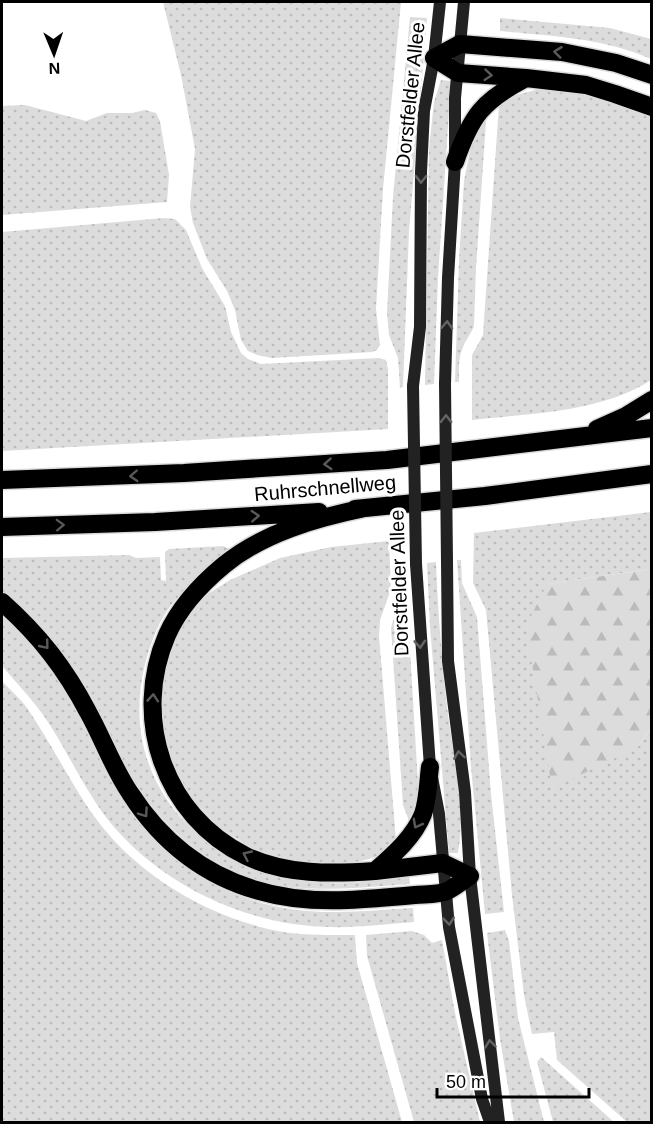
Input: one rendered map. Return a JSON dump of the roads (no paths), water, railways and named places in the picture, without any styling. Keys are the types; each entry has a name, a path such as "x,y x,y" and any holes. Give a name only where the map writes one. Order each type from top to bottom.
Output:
{"highway":[{"path":"651,75 616,63 562,52 460,44 434,58 458,73 526,78 586,86 651,107"},
{"path":"455,162 464,137 477,114 505,89 526,78"},
{"path":"558,440 609,424 651,400"},
{"name":"Ruhrschnellweg","path":"2,480 184,473 387,460 651,428"},
{"name":"Ruhrschnellweg","path":"2,527 155,522 365,508 485,496 651,474"},
{"path":"365,508 317,519 254,545 224,564 191,597 168,633 156,670 152,702 155,744 168,780 192,814 222,842 247,856 272,866 336,874 443,863 470,876"},
{"path":"2,602 43,641 66,674 88,712 111,761 149,820 170,843 197,863 226,880 283,898 323,901 446,891 470,876"},
{"path":"375,871 407,839 418,823 426,799 430,767"}],"main road":[{"name":"Dorstfelder Allee","path":"440,2 434,58 424,111 421,172 420,327 413,386 416,564 430,767 439,814 449,927 482,1099 490,1122"},
{"path":"464,2 455,99 455,162 445,384 448,661 465,792 470,876 500,1122"}]}
